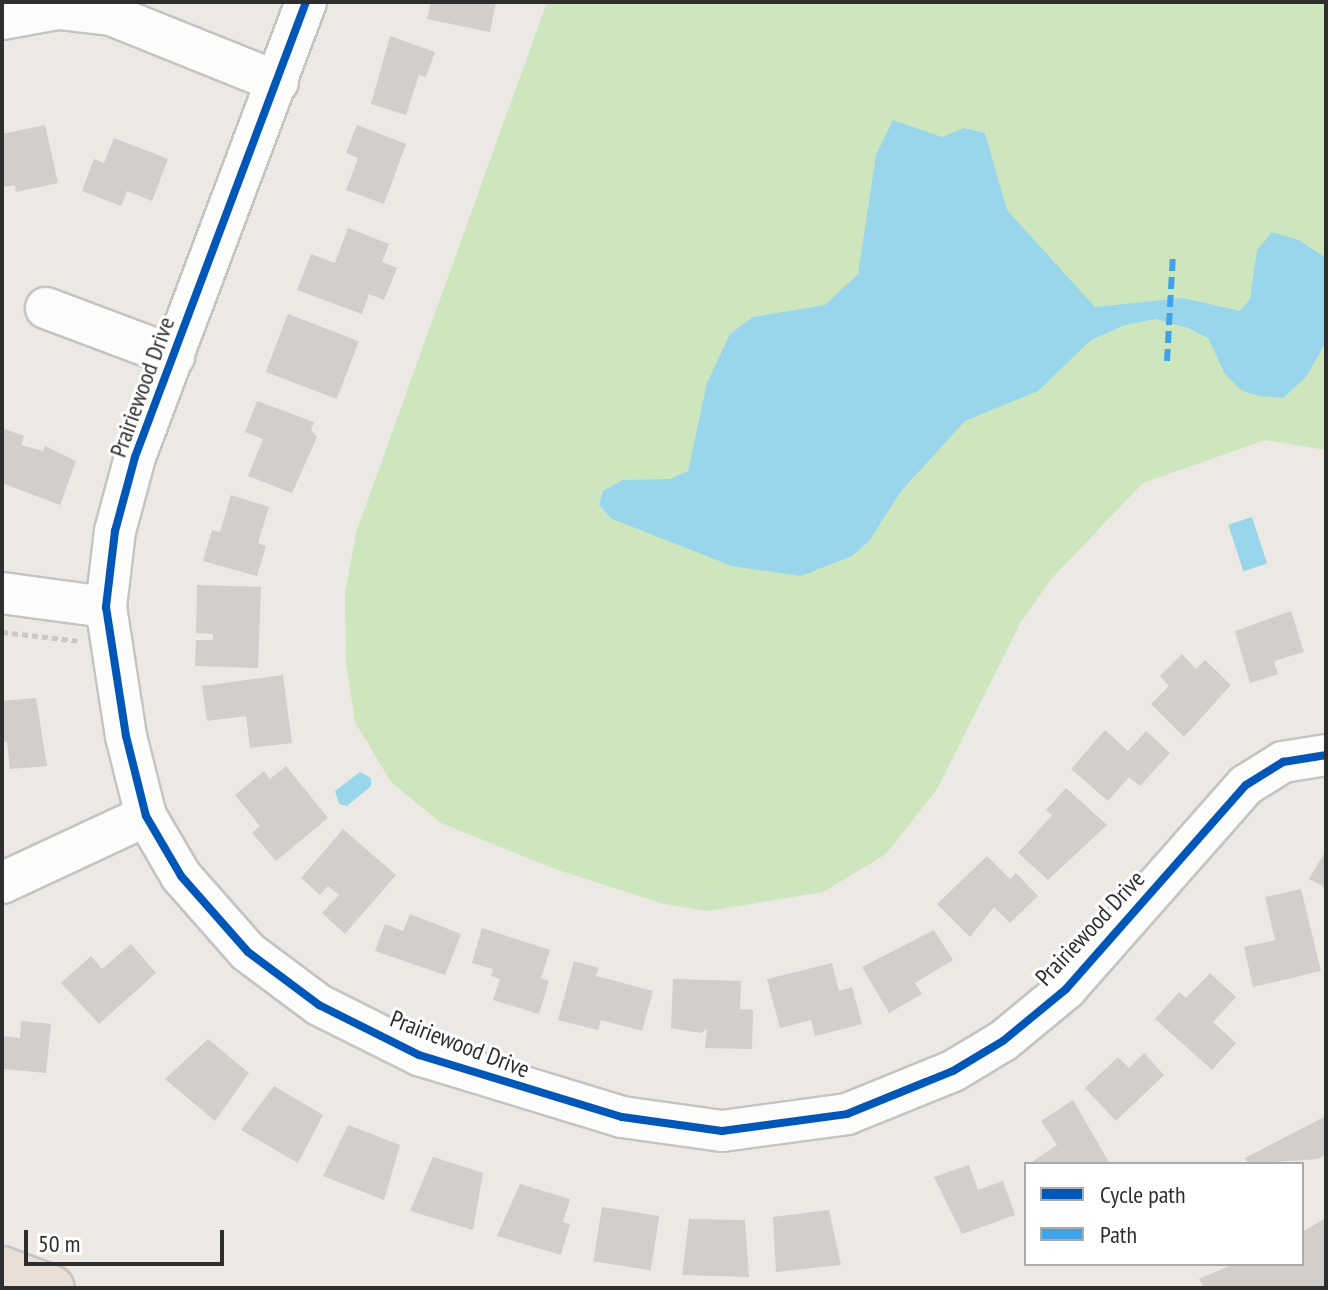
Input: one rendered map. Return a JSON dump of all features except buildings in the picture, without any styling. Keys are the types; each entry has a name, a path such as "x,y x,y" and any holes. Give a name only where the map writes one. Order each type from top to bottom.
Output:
{"highway":[{"path":"2,1269 52,1288"}],"street":[{"name":"Prairiewood Drive","path":"306,2 135,457 115,531 98,625 146,816 181,876 248,952 319,1005 419,1055 515,1087 622,1117 722,1131 847,1114 953,1071 1003,1041 1066,989 1246,785 1283,762 1326,755"},
{"path":"2,19 59,9 111,15 278,82"},
{"path":"46,308 174,356"},
{"path":"2,593 98,625"},
{"path":"2,883 146,816"}],"path":[{"path":"2,632 98,625"}],"green space":[{"path":"547,2 1326,2 1326,450 1265,440 1143,483 1051,579 1021,622 937,789 886,854 823,892 708,911 664,904 558,870 441,823 391,782 355,722 346,663 345,592 357,530"}],"water":[{"path":"893,120 942,137 964,128 985,133 1007,210 1095,307 1183,298 1240,311 1250,299 1257,250 1272,232 1299,240 1326,258 1326,342 1306,377 1283,398 1259,396 1241,390 1225,374 1208,338 1188,328 1156,319 1125,325 1091,340 1038,391 965,421 902,490 869,541 852,556 801,576 732,566 612,519 599,505 603,491 623,480 670,479 688,471 707,383 730,334 753,317 825,305 858,274 876,155"},
{"path":"1252,517 1267,564 1243,571 1228,525"},
{"path":"360,772 371,778 371,786 347,806 339,804 335,791"}],"marked path":[{"path":"1167,361 1173,255"}],"cycle path":[{"path":"306,2 135,457 115,531 106,607 126,736 146,816 181,876 248,952 319,1005 419,1055 622,1117 722,1131 847,1114 953,1071 1003,1041 1066,989 1246,785 1283,762 1326,755"}]}
